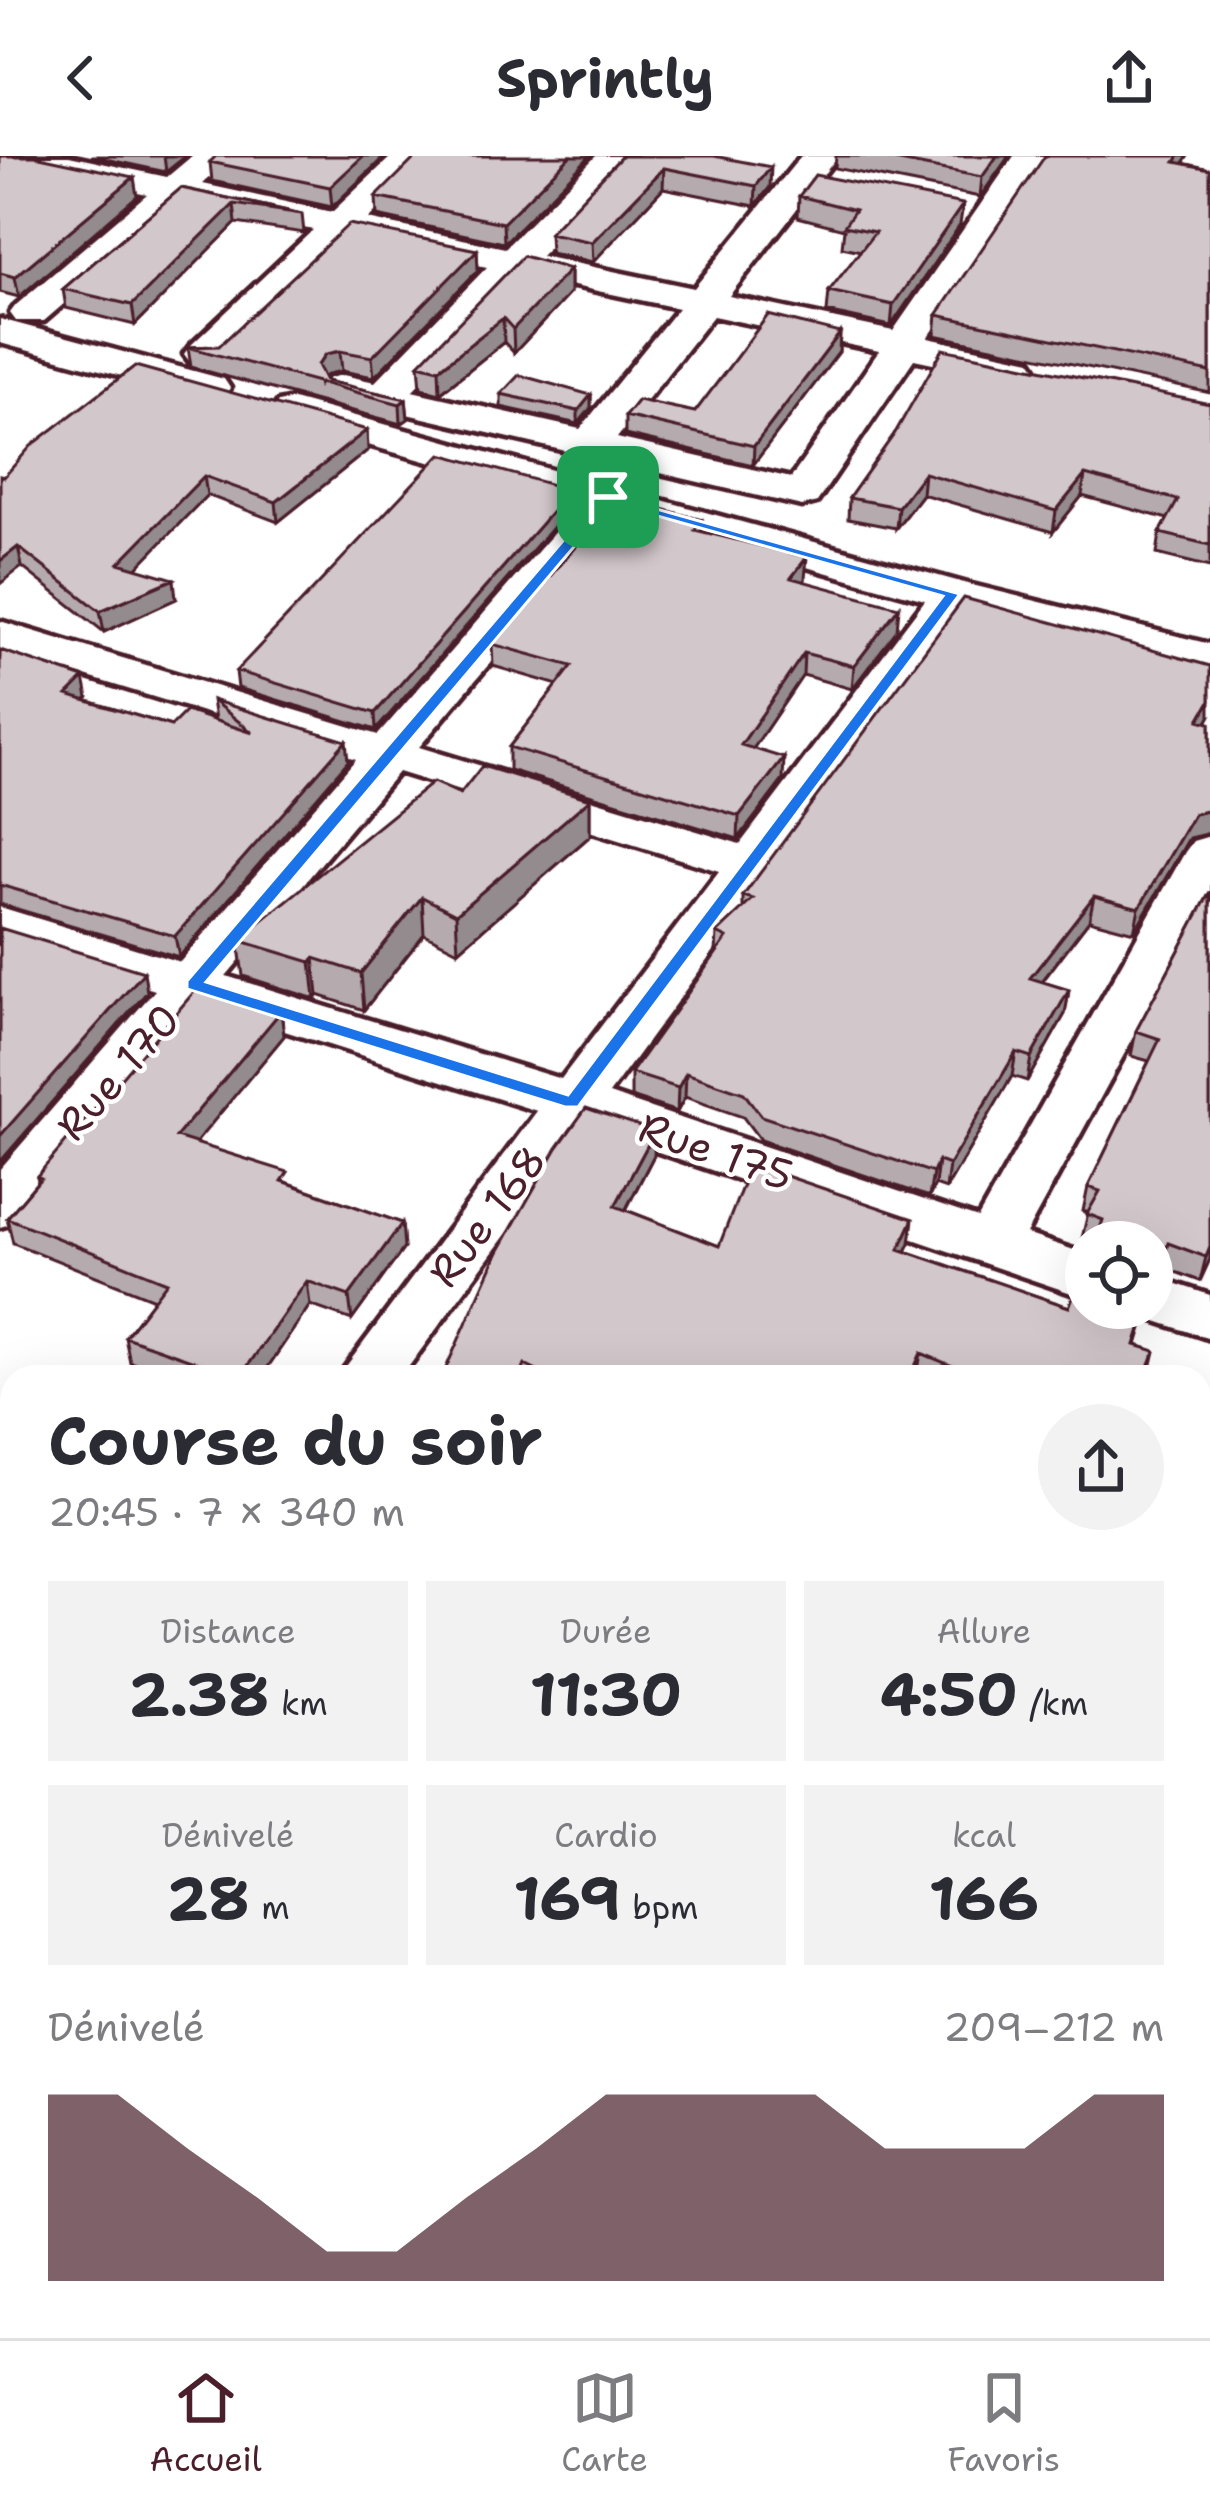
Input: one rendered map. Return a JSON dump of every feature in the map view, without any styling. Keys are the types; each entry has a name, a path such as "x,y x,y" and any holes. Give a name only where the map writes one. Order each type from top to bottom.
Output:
{"street":[{"path":"18,156 78,162 175,189 1063,379"},
{"path":"214,156 30,313 249,364"},
{"path":"204,354 413,156"},
{"path":"384,396 616,156"},
{"path":"294,375 802,493 1032,156"},
{"path":"758,169 822,173"},
{"path":"590,444 703,302 822,173"},
{"path":"950,207 992,215"},
{"path":"0,331 952,594 1210,658"},
{"name":"Rue 170","path":"0,1207 608,497"},
{"name":"Rue 168","path":"377,1365 952,594"},
{"path":"0,635 750,864"},
{"path":"991,1245 1210,852"},
{"name":"Rue 175","path":"0,924 572,1102 1065,1269"},
{"path":"1173,1305 1210,1317"}],"building":[{"path":"0,156 35,156 134,177 15,277 0,273"},
{"path":"216,156 363,156 330,187 210,162"},
{"path":"417,156 570,156 503,223 376,197"},
{"path":"622,156 714,156 771,167 756,186 664,168 592,242 549,233"},
{"path":"874,156 997,156 982,177"},
{"path":"1045,156 1179,156 1175,162 1210,169 1210,372 937,315"},
{"path":"815,175 963,204 893,305 829,291 875,232 844,226 855,210 799,196"},
{"path":"181,188 302,214 234,204 132,305 63,289"},
{"path":"349,224 477,250 372,357 340,351 326,354 318,365 326,381 406,399 400,404 188,347 219,346"},
{"path":"523,256 570,269 513,329 503,318 439,369 419,364"},
{"path":"768,315 840,333 754,446 625,416 638,400 695,412"},
{"path":"943,349 1210,404 1210,545 1160,533 1178,500 1085,475 1056,511 924,473 898,507 849,498 895,433"},
{"path":"135,366 367,430 276,502 204,476 119,563 174,579 100,611 18,547 0,561 0,476 31,446"},
{"path":"519,375 591,395 578,411 501,394"},
{"path":"441,454 571,490 375,713 236,671"},
{"path":"618,497 702,520 695,530 807,557 791,578 899,607 854,666 804,653 741,745 784,758 739,816 509,747 572,666 492,644"},
{"path":"964,598 1210,666 1210,701 1199,720 1210,723 1210,810 1194,814 1139,908 1094,896 1030,978 1069,990 1031,1057 1016,1052 949,1165 938,1161 933,1173 761,1116 744,1093 686,1073 678,1088 631,1073 727,938 717,933 753,899 743,896"},
{"path":"0,650 84,678 67,695 171,726 186,711 253,733 212,700 346,741 175,936 0,885"},
{"path":"482,766 590,799 456,914 422,897 361,973 238,940 433,782 460,794"},
{"path":"1210,892 1210,1247 1206,1257 1173,1245 1173,1221 1103,1221 1087,1214 1100,1191 1088,1187 1160,1039 1136,1031"},
{"path":"0,928 144,972 0,1136"},
{"path":"200,985 281,1011 176,1137 288,1172 282,1181 402,1223 349,1296 307,1281 248,1365 206,1365 125,1337 167,1282 7,1218 41,1178 37,1176"},
{"path":"586,1108 655,1131 615,1206 719,1246 751,1164 913,1219 899,1249 1065,1306 1065,1329 1140,1329 1135,1345 1155,1351 1150,1365 950,1365 921,1353 916,1365 447,1365 498,1252 557,1148"}],"route":[{"path":"608,497 952,594 572,1102 194,985 608,497"}]}
